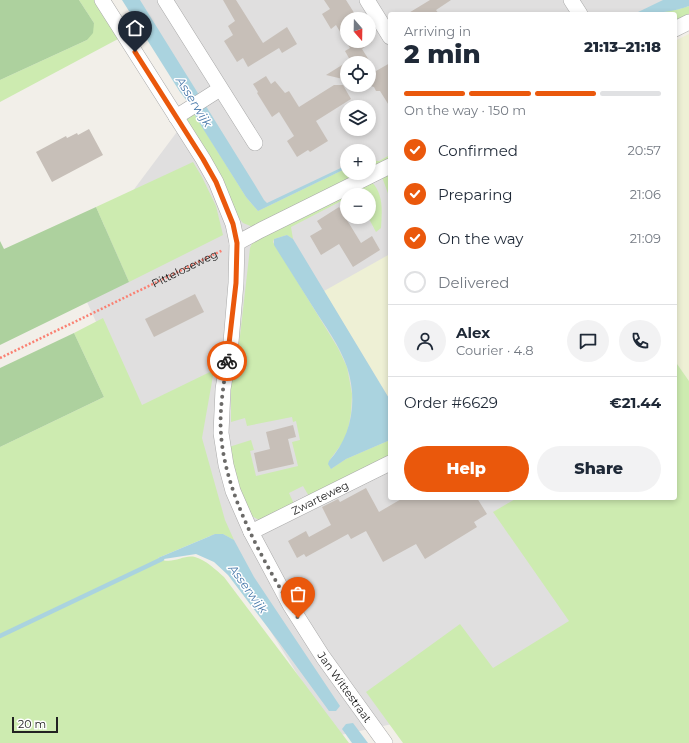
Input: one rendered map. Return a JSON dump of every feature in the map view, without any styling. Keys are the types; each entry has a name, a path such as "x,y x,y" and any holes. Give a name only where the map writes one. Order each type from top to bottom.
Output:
{"street":[{"path":"102,0 180,114 216,182 233,224 237,243 388,167"},
{"path":"165,0 214,92 255,143"},
{"path":"367,0 388,34"},
{"path":"571,0 579,12"},
{"path":"677,28 689,22"},
{"path":"180,114 214,92"},
{"name":"Jan Wittestraat","path":"237,243 236,283 230,342 223,389 221,433 226,465 233,491 251,532 290,605 323,657 385,743"},
{"name":"Zwarteweg","path":"251,532 388,464"}],"path":[{"name":"Pitteloseweg","path":"0,358 237,243"}],"shaded area":[{"path":"132,0 673,0 646,12 388,12 388,500 633,500 594,607 463,709 336,736 145,430 73,271 197,105"}],"green space":[{"path":"0,0 79,0 94,23 93,33 87,40 0,80"},
{"path":"79,0 94,0 118,39 0,102 0,80 87,40 94,23"},
{"path":"689,6 689,18 677,24 677,12 661,12"},
{"path":"689,34 689,381 677,364 677,40"},
{"path":"193,112 246,197 258,211 340,171 340,180 354,180 253,227 243,223 237,216 185,120"},
{"path":"388,156 388,164 376,170 376,161 379,161"},
{"path":"193,162 216,206 223,235 129,282 96,207"},
{"path":"388,172 388,194 382,177"},
{"path":"371,181 375,186 378,191 381,203 381,228 376,232 372,224 376,224 376,188 357,188"},
{"path":"340,196 340,202 291,227 293,239 287,235 274,239 273,242 338,348 347,367 352,394 351,413 348,430 343,442 329,461 331,469 346,459 388,441 388,459 310,498 303,486 289,493 295,506 259,520 250,515 238,490 229,447 251,440 254,450 250,451 256,476 298,466 292,442 300,440 296,421 293,422 292,417 247,426 245,418 231,422 231,381 239,345 250,248 254,239"},
{"path":"96,207 129,282 0,345 0,241 4,249"},
{"path":"388,255 388,397 324,291"},
{"path":"103,318 142,405 214,370 202,438 225,520 234,540 223,534 215,534 158,558 168,561 186,557 199,558 224,577 349,743 0,743 0,447 104,397 74,333"},
{"path":"74,333 104,397 0,447 0,368"},
{"path":"677,364 689,381 689,743 403,743 366,692 460,624 493,668 569,621 493,512 514,500 677,500"}],"water":[{"name":"Asserwijk","path":"122,0 140,0 267,203 340,168 340,171 258,211 246,197"},
{"path":"663,0 689,0 689,6 683,8 662,12 638,12"},
{"path":"287,235 293,239 388,397 388,441 346,459 331,469 328,464 329,461 343,440 351,417 352,392 350,379 344,359 336,344 274,245 274,239"},
{"name":"Asserwijk","path":"215,534 223,534 234,540 254,577 340,706 336,711 329,711 228,575 214,562 196,554 164,559 158,558"},
{"path":"353,723 368,743 352,743 342,729 346,724"}],"building":[{"path":"223,0 236,0 263,43 287,27 297,44 282,53 279,48 248,67 243,58 237,62 224,41 233,35 228,26 235,21"},
{"path":"324,0 346,0 354,12 340,12 340,32 336,25 331,29 322,14 330,9"},
{"path":"430,0 451,0 436,10 438,12 410,12"},
{"path":"350,48 363,48 362,49 366,56 348,56 345,51"},
{"path":"388,64 388,104 380,91 376,91 376,71"},
{"path":"340,66 340,78 326,75"},
{"path":"266,76 271,84 275,81 285,93 289,91 299,107 334,85 340,85 340,92 347,92 351,99 340,100 340,106 316,121 328,141 310,152 308,150 297,157 287,141 294,136 279,112 272,117 253,84"},
{"path":"89,129 103,155 52,182 36,152 66,136 67,138 77,133 78,135"},
{"path":"339,207 340,224 349,224 361,243 372,236 380,250 353,267 339,244 321,255 310,236 322,229 317,221"},
{"path":"195,294 204,312 154,337 145,319"},
{"path":"293,425 296,437 288,439 294,464 258,472 254,453 270,449 266,432"},
{"path":"366,488 379,512 400,500 478,500 487,514 474,522 477,527 425,559 416,544 383,562 366,531 351,539 348,534 306,557 304,554 297,558 288,541 306,531 309,537 331,525 322,507 338,499 340,502"}],"waterway":[{"path":"0,636 162,559"}],"way so far":[{"path":"227,361 223,389 221,433 226,465 233,491 268,566 298,618"}],"route":[{"path":"135,52 203,159 216,182 233,224 237,243 236,283 227,361"}]}
